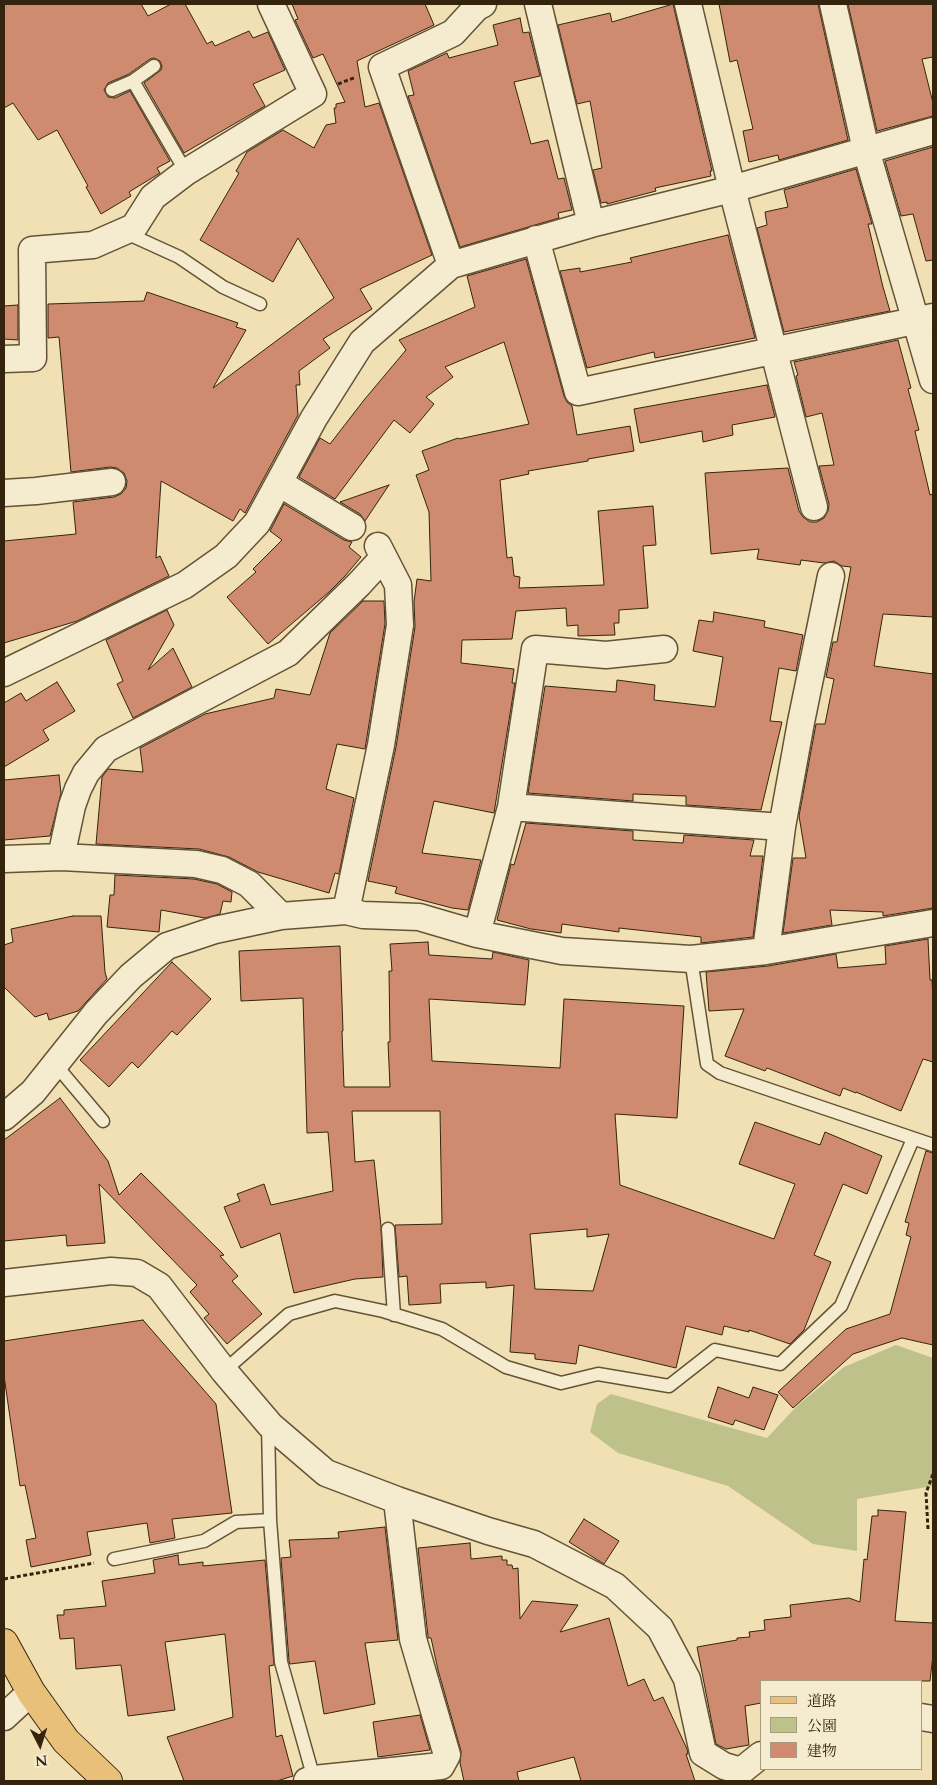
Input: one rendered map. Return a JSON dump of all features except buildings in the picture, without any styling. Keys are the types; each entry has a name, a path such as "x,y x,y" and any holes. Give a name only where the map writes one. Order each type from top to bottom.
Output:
{"main road":[{"path":"4,1643 31,1692 66,1741 108,1781"}],"street":[{"path":"4,359 33,358 32,250 93,245 134,228 153,197 186,172 313,94 271,4"},
{"path":"452,265 382,67 453,33 457,14 483,4"},
{"path":"538,4 591,224"},
{"path":"688,4 732,189 814,507"},
{"path":"834,4 866,150 924,319 933,380"},
{"path":"4,673 185,585 226,556 256,523 314,418 362,342 452,265 536,239 732,189 933,131"},
{"path":"536,239 578,392 924,319"},
{"path":"4,493 36,492 112,482"},
{"path":"279,484 352,527"},
{"path":"61,857 78,789 86,772 106,749 288,653 359,584 381,552 398,586 400,625 380,745 346,911"},
{"path":"766,951 782,827 831,576"},
{"path":"477,934 510,807 535,649 606,655 664,649"},
{"path":"510,807 782,827"},
{"path":"4,859 61,857 196,864 222,870 249,884 281,916"},
{"path":"4,1117 32,1092 96,1013 131,976 167,946 215,930 281,916 346,911 363,915 418,918 477,934 562,951 691,959 766,951 933,923"},
{"path":"4,1283 112,1270 137,1273 159,1286 224,1371 268,1422 326,1473 397,1500 488,1531 534,1544 615,1586 660,1628 687,1679 703,1753 724,1766 741,1771 760,1755"},
{"path":"310,1780 441,1766 447,1755 413,1639 397,1500"},
{"path":"4,1717 31,1692"}],"lane":[{"path":"112,90 133,81 154,66"},
{"path":"133,81 186,172"},
{"path":"124,232 179,257 223,287 260,304"},
{"path":"691,959 707,1064 720,1073 933,1145"},
{"path":"55,1064 102,1121"},
{"path":"224,1371 289,1314 335,1301 394,1314 442,1329 506,1367 561,1383 598,1374 669,1386 715,1350 780,1364 840,1306 913,1139"},
{"path":"388,1229 394,1314"},
{"path":"268,1422 270,1520 281,1662 310,1780"},
{"path":"114,1559 204,1541 236,1522 270,1520"}],"path":[{"path":"313,94 382,67"},
{"path":"928,1529 926,1493 933,1474"},
{"path":"4,1579 114,1559"}],"green space":[{"path":"896,1345 933,1358 933,1486 857,1499 857,1551 813,1544 728,1486 618,1453 590,1432 597,1404 611,1394 767,1438 798,1405 844,1367"}]}
